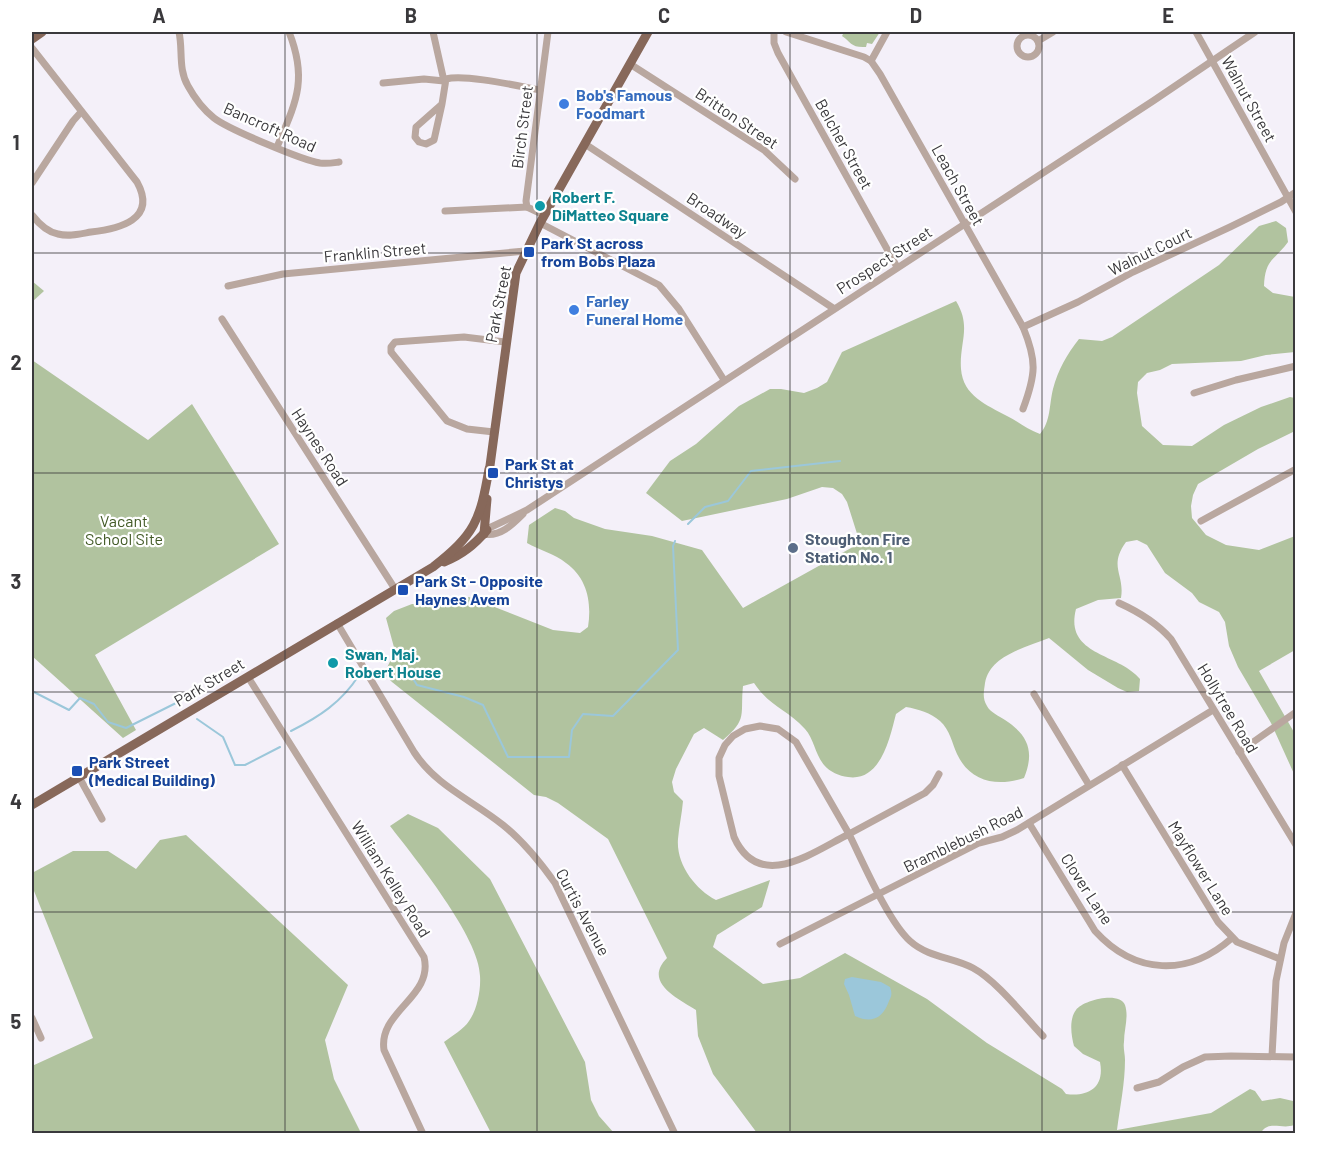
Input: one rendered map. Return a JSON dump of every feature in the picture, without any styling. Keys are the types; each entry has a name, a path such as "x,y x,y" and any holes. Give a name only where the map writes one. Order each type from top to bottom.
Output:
{"main road":[{"path":"32,39 42,32"},
{"name":"Park Street","path":"433,567 459,546 473,529 484,496 514,279 525,251 648,32"},
{"name":"Park Street","path":"32,805 395,589 433,567 457,557 477,542 488,527 489,469"},
{"name":"Park Street","path":"487,510 488,527"},
{"path":"473,529 488,527"}],"street":[{"name":"Bancroft Road","path":"180,32 183,73 188,86 200,104 221,122 316,162 339,162"},
{"path":"277,147 296,102 299,88 294,48 289,32"},
{"path":"434,32 444,81 441,104 434,140 426,144 419,142 415,137 416,127 441,104"},
{"name":"Birch Street","path":"527,207 548,32"},
{"name":"Belcher Street","path":"774,32 774,42 778,53 897,267"},
{"path":"786,32 871,61 887,32"},
{"path":"1038,41 1053,32"},
{"name":"Walnut Street","path":"1196,32 1296,212"},
{"name":"Prospect Street","path":"527,510 488,527 493,536 505,530 527,510 1255,32"},
{"path":"32,48 138,184 142,196 139,211 134,219 125,225 68,235 49,231 32,215"},
{"name":"Leach Street","path":"871,61 1023,327 1032,348 1034,362 1032,383 1023,409"},
{"name":"Britton Street","path":"630,64 764,150 795,178"},
{"path":"383,83 424,79 444,81 454,78 540,90"},
{"path":"32,183 81,112"},
{"name":"Broadway","path":"585,144 833,309"},
{"name":"Walnut Court","path":"1023,327 1230,227 1296,192"},
{"path":"445,212 527,207 542,219 659,285 679,309 724,380"},
{"name":"Franklin Street","path":"228,286 284,274 525,251"},
{"name":"Haynes Road","path":"222,319 395,589"},
{"path":"494,432 467,429 447,422 391,352 391,347 395,342 464,337 506,342"},
{"path":"1194,393 1236,380 1296,366"},
{"path":"1201,522 1296,469"},
{"name":"Hollytree Road","path":"1119,603 1144,615 1166,634 1296,845"},
{"name":"Curtis Avenue","path":"338,623 426,769 452,791 512,832 536,857 555,883 675,1134"},
{"name":"William Kelley Road","path":"248,677 424,957 426,971 421,986 393,1017 382,1040 384,1050 423,1134"},
{"path":"1034,694 1089,785"},
{"name":"Bramblebush Road","path":"780,944 979,843 1011,834 1213,710"},
{"path":"1239,752 1296,712"},
{"path":"939,774 925,794 849,834 783,866 765,865 749,858 734,837 719,776 719,758 725,745 739,732 753,727 771,727 788,734 801,750 849,834 899,928 911,942 931,955 965,964 981,973 1043,1036"},
{"name":"Mayflower Lane","path":"1122,765 1211,913 1232,938 1250,948 1280,959"},
{"path":"79,777 102,819"},
{"name":"Clover Lane","path":"1029,823 1095,931 1125,955 1152,964 1181,965 1209,955 1232,938"},
{"path":"1272,1056 1276,981 1280,959 1296,913"},
{"path":"32,1018 41,1038"},
{"path":"1137,1088 1159,1082 1183,1067 1205,1058 1296,1057"}],"green space":[{"path":"844,32 880,32 872,44 867,43 866,47 857,47 842,36"},
{"path":"1276,221 1286,228 1288,242 1268,265 1264,286 1273,293 1295,297 1295,352 1266,355 1241,361 1172,364 1147,373 1138,382 1137,393 1142,426 1163,445 1192,446 1224,425 1261,407 1290,397 1295,398 1295,431 1258,449 1198,484 1191,506 1192,518 1206,535 1226,545 1259,550 1295,536 1295,650 1259,671 1295,734 1295,776 1271,723 1238,667 1229,646 1225,622 1219,612 1199,602 1192,593 1165,573 1147,545 1137,540 1126,542 1118,558 1121,598 1098,600 1076,609 1074,624 1078,636 1085,645 1131,670 1140,679 1139,691 1127,692 1118,688 1088,670 1049,638 1001,659 988,673 984,694 987,706 1013,726 1027,744 1029,760 1024,778 994,782 977,776 963,763 940,721 924,712 906,707 896,714 882,756 869,772 859,777 838,775 824,765 805,729 766,698 754,683 743,686 741,716 736,727 723,740 704,728 694,734 672,782 674,792 683,801 678,839 680,858 688,875 701,889 716,900 770,880 762,907 717,935 713,947 763,984 800,978 845,953 927,999 987,1043 1062,1089 1066,1094 1074,1095 1093,1089 1100,1078 1101,1071 1100,1062 1083,1054 1074,1046 1072,1018 1076,1010 1086,1003 1093,1000 1116,998 1125,1005 1127,1014 1124,1077 1117,1130 1211,1113 1250,1089 1255,1091 1262,1101 1280,1098 1293,1101 1296,1104 1294,1125 1267,1127 1260,1134 757,1133 713,1074 698,1036 696,1010 672,995 661,982 659,975 661,967 667,958 608,839 558,803 546,797 534,795 392,682 384,674 395,651 386,618 394,611 412,604 445,604 469,597 553,630 580,633 588,627 589,609 586,591 579,576 562,560 527,543 529,525 555,508 565,511 574,518 605,529 652,536 702,550 743,608 860,543 847,502 842,494 833,488 822,487 787,499 682,521 646,493 670,461 696,444 739,406 770,389 804,393 817,388 827,382 842,352 956,301 961,310 964,327 961,369 966,386 984,403 1040,434 1048,418 1057,375 1079,339 1102,341 1112,337 1219,265 1259,226"},
{"path":"32,281 44,291 32,302"},
{"name":"Vacant School Site","path":"32,360 148,440 192,404 279,544 95,655 136,730 123,738 32,656"},
{"path":"408,814 438,828 490,879 585,1062 591,1100 599,1116 614,1133 491,1133 444,1042 464,1027 474,1011 480,987 477,960 458,920 444,898 390,826"},
{"path":"186,835 348,985 325,1040 334,1079 361,1133 32,1133 32,1066 93,1038 32,886 32,873 73,851 108,851 136,869 160,840"}],"water":[{"path":"852,977 881,982 890,987 891,997 887,1007 876,1018 867,1019 855,1016 844,984 845,979"}],"waterway":[{"path":"688,524 705,507 728,501 751,471 840,461"},
{"path":"370,670 392,677 404,675 412,677 417,685 464,697 483,705 508,757 569,757 572,730 583,714 613,716 678,650 673,546 675,541"},
{"path":"291,731 329,708 359,675"},
{"path":"32,691 69,710 80,698 94,704 108,722 126,728 184,699"},
{"path":"197,719 223,737 235,765 245,765 280,747"}],"place":[{"name":"Bob's Famous Foodmart","path":"564,104"},
{"name":"Robert F. DiMatteo Square","path":"540,206"},
{"name":"Park St across from Bobs Plaza","path":"529,252"},
{"name":"Farley Funeral Home","path":"574,310"},
{"name":"Park St at Christys","path":"493,473"},
{"name":"Stoughton Fire Station No. 1","path":"793,548"},
{"name":"Park St - Opposite Haynes Avem","path":"403,590"},
{"name":"Swan, Maj. Robert House","path":"333,663"},
{"name":"Park Street (Medical Building)","path":"77,771"}]}
